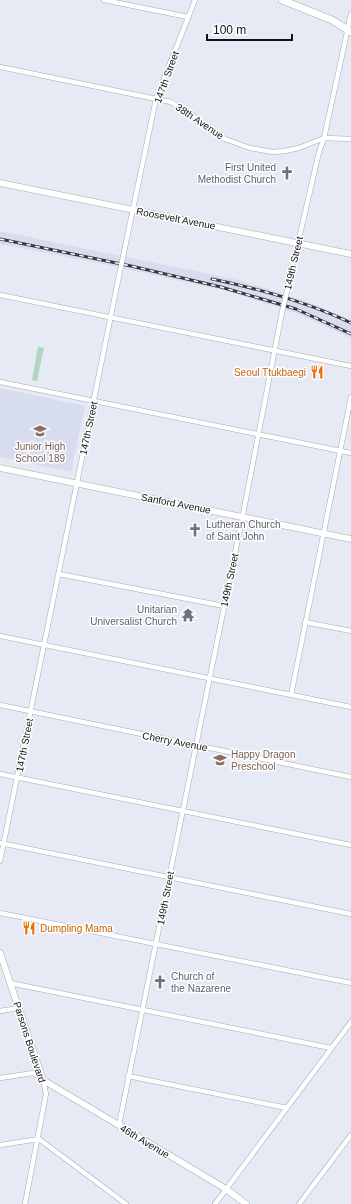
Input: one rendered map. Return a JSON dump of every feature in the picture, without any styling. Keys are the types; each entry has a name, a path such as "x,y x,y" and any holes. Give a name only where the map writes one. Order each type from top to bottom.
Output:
{"main road":[{"path":"282,0 332,20 349,31"}],"street":[{"path":"104,0 188,17"},
{"name":"147th Street","path":"0,861 2,843 31,711 156,99 195,0"},
{"name":"149th Street","path":"118,1125 276,351 282,312 349,31 351,14"},
{"name":"38th Avenue","path":"0,67 171,102 192,114 205,126 225,139 250,148 272,152 286,151 299,148 324,138 351,139"},
{"name":"Roosevelt Avenue","path":"0,183 351,254"},
{"path":"0,295 351,366"},
{"path":"0,382 351,453"},
{"path":"291,695 351,397"},
{"name":"Sanford Avenue","path":"0,468 351,539"},
{"path":"59,574 224,606"},
{"path":"305,622 351,631"},
{"path":"0,636 351,707"},
{"name":"Cherry Avenue","path":"0,705 351,777"},
{"path":"0,774 351,846"},
{"path":"2,843 168,878 351,914"},
{"path":"0,913 351,983"},
{"name":"Parsons Boulevard","path":"0,953 43,1080 46,1094 25,1204"},
{"path":"10,983 331,1048"},
{"path":"0,1011 18,1008"},
{"path":"215,1204 351,1022"},
{"path":"0,1078 32,1072 43,1080"},
{"path":"128,1076 286,1108"},
{"name":"46th Avenue","path":"43,1080 226,1189 246,1204"},
{"path":"299,1204 351,1135"},
{"path":"0,1146 38,1139 126,1204"}],"shaded area":[{"path":"0,231 238,280 318,306 351,320 351,338 296,313 227,291 103,264 0,244"},
{"name":"Junior High School 189","path":"0,388 85,406 71,472 0,457"}],"green space":[{"path":"38,347 44,348 37,381 32,380"}],"railway":[{"path":"0,239 131,266 221,287 296,309 351,334"},
{"path":"212,279 248,287 300,302 351,323"}],"place":[{"name":"First United Methodist Church","path":"287,173"},
{"name":"Seoul Ttukbaegi","path":"317,372"},
{"name":"Junior High School 189","path":"40,431"},
{"name":"Lutheran Church of Saint John","path":"195,530"},
{"name":"Unitarian Universalist Church","path":"188,615"},
{"name":"Happy Dragon Preschool","path":"220,760"},
{"name":"Dumpling Mama","path":"29,928"},
{"name":"Church of the Nazarene","path":"160,982"}]}
